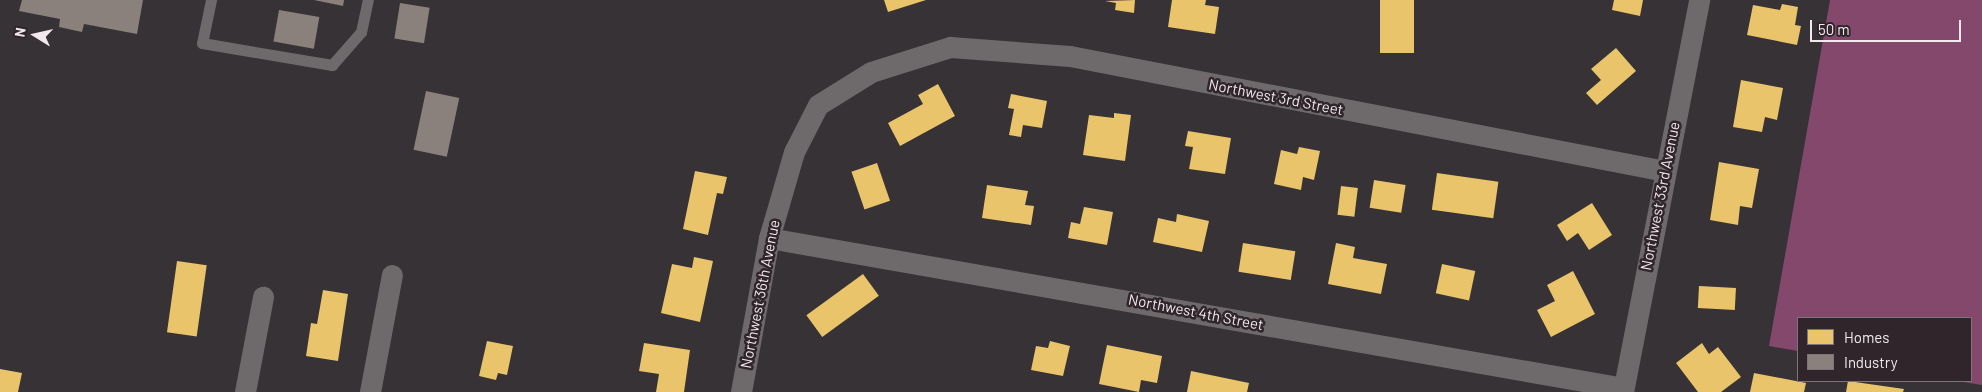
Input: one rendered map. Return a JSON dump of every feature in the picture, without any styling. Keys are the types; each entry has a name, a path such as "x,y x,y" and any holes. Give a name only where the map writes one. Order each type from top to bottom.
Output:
{"street":[{"name":"Northwest 33rd Avenue","path":"1623,390 1699,0"},
{"name":"Northwest 3rd Street","path":"888,66 950,47 1070,56 1665,170"},
{"name":"Northwest 36th Avenue","path":"741,392 769,238 794,152 818,105 871,72 888,66"},
{"name":"Northwest 4th Street","path":"769,238 1623,390"},
{"path":"370,392 392,275"},
{"path":"245,392 263,297"}],"lane":[{"path":"211,0 202,43 332,65 361,32 368,0"}],"shaded area":[{"path":"1830,0 1982,0 1982,385 1963,382 1972,382 1972,317 1797,317 1797,351 1769,346"}],"building: Homes":[{"path":"884,0 926,0 888,12"},
{"path":"1135,0 1134,13 1115,10 1116,3 1105,1"},
{"path":"1172,0 1206,0 1205,5 1219,7 1215,34 1168,27"},
{"path":"1380,0 1414,0 1414,53 1380,53"},
{"path":"1614,0 1643,0 1640,16 1612,10"},
{"path":"1782,4 1798,7 1795,25 1801,26 1797,45 1747,35 1753,5 1780,10"},
{"path":"1616,48 1636,71 1597,105 1586,93 1601,80 1591,69"},
{"path":"1741,80 1783,88 1777,120 1765,117 1762,132 1733,127"},
{"path":"938,84 955,116 900,146 888,123 923,104 918,95"},
{"path":"1011,94 1047,101 1042,128 1023,125 1021,137 1009,135 1014,109 1008,108"},
{"path":"1114,113 1131,115 1125,161 1083,155 1089,115 1114,118"},
{"path":"1188,131 1231,138 1225,174 1189,169 1193,147 1185,146"},
{"path":"1299,147 1320,151 1314,180 1303,177 1301,190 1274,184 1281,150 1297,154"},
{"path":"1719,162 1759,169 1752,208 1740,206 1738,225 1710,220"},
{"path":"877,163 890,201 864,210 851,172"},
{"path":"695,171 727,177 723,194 717,193 708,235 683,229"},
{"path":"1437,173 1498,182 1493,218 1432,210"},
{"path":"1374,180 1406,185 1401,213 1370,208"},
{"path":"987,185 1028,191 1025,205 1034,206 1031,225 982,218"},
{"path":"1341,186 1358,188 1354,217 1337,215"},
{"path":"1592,203 1612,235 1589,250 1578,233 1567,241 1557,225"},
{"path":"1084,207 1113,212 1107,245 1068,238 1071,222 1080,224"},
{"path":"1177,214 1209,221 1202,252 1153,242 1158,218 1176,222"},
{"path":"1243,243 1295,251 1291,280 1238,272"},
{"path":"1336,243 1355,247 1353,258 1387,264 1381,294 1328,284"},
{"path":"694,257 713,261 700,322 661,313 672,264 692,268"},
{"path":"177,261 207,265 197,336 167,332"},
{"path":"1442,264 1475,271 1469,300 1436,293"},
{"path":"1573,271 1595,314 1551,337 1537,310 1555,301 1547,285"},
{"path":"863,274 879,296 822,337 806,315"},
{"path":"1699,286 1736,288 1735,310 1698,308"},
{"path":"323,290 348,294 338,361 306,356 311,323 317,324"},
{"path":"487,341 513,346 507,375 498,373 496,380 479,376"},
{"path":"1050,341 1070,346 1063,376 1031,370 1036,346 1048,348"},
{"path":"644,343 690,350 684,392 656,392 659,374 639,371"},
{"path":"1702,343 1709,354 1718,347 1741,377 1721,392 1698,392 1676,363"},
{"path":"1107,345 1162,356 1157,383 1141,380 1139,392 1099,384"},
{"path":"0,369 22,373 18,392 0,392"},
{"path":"1191,371 1249,383 1247,392 1187,392"},
{"path":"1754,373 1806,383 1804,392 1750,392"},
{"path":"1848,382 1904,389 1903,392 1846,392"}],"building: Industry":[{"path":"22,0 143,0 137,34 84,24 82,32 59,27 60,19 19,11"},
{"path":"314,0 344,0 343,6"},
{"path":"400,3 430,8 424,43 394,39"},
{"path":"279,10 319,17 314,49 273,42"},
{"path":"426,91 459,98 447,157 414,150"}]}
